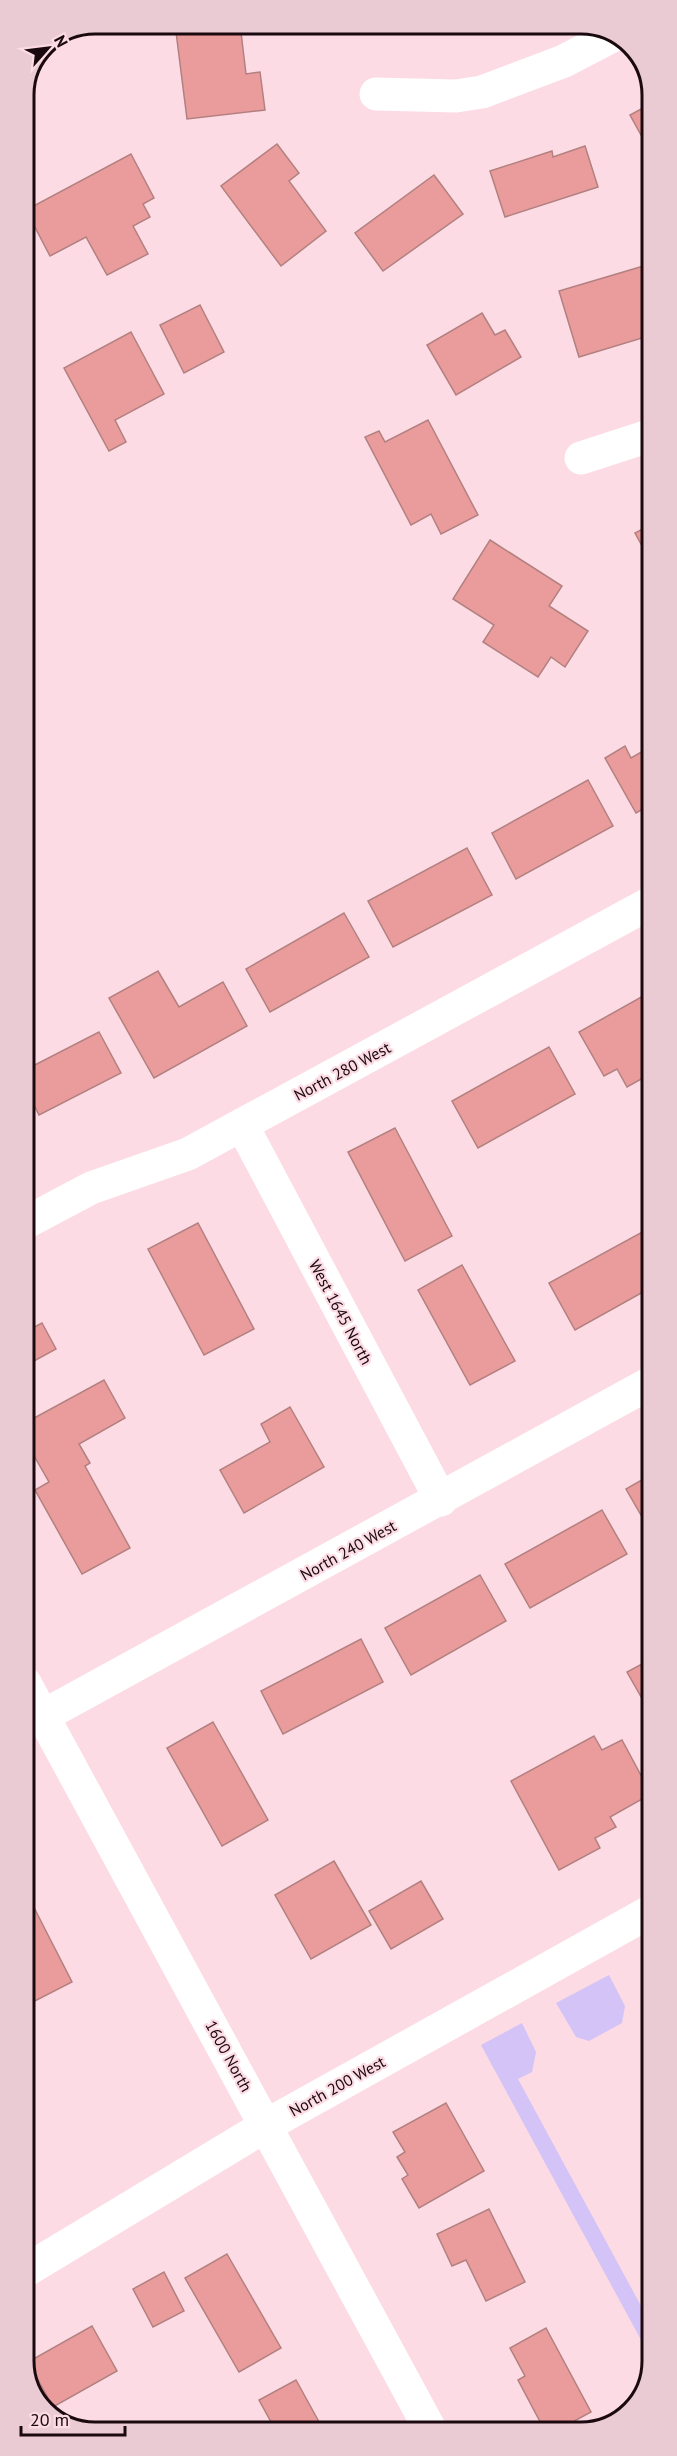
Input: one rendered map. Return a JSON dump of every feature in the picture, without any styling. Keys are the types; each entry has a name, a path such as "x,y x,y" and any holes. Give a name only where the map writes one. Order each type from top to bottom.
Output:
{"street":[{"path":"376,94 456,96 482,92 564,61 606,39"},
{"path":"581,458 642,438"},
{"name":"North 280 West","path":"34,1218 91,1188 188,1154 642,907"},
{"name":"West 1645 North","path":"242,1125 441,1500"},
{"name":"North 240 West","path":"44,1716 642,1388"},
{"name":"1600 North","path":"34,1699 426,2422"},
{"name":"North 200 West","path":"34,2266 267,2125 642,1916"}],"shaded area":[{"path":"609,1975 625,2006 622,2023 589,2041 576,2037 556,2003"},
{"path":"522,2023 536,2052 532,2072 518,2079 642,2308 642,2342 481,2045"}],"building":[{"path":"176,34 241,34 246,74 260,72 265,110 187,119"},
{"path":"642,108 642,137 630,115"},
{"path":"277,144 299,173 289,181 326,231 281,266 221,186"},
{"path":"585,146 598,187 505,217 490,171 552,151 553,157"},
{"path":"131,154 154,198 143,204 150,217 133,226 148,254 107,275 86,237 50,256 34,225 34,206"},
{"path":"434,175 463,214 383,271 355,233"},
{"path":"642,266 642,338 579,357 559,291"},
{"path":"200,305 224,352 184,373 160,325"},
{"path":"482,313 495,335 505,330 521,357 456,395 427,345"},
{"path":"131,332 164,394 115,420 126,442 109,451 64,368"},
{"path":"428,420 478,515 441,534 431,514 411,525 365,437 379,431 385,442"},
{"path":"642,529 642,546 635,533"},
{"path":"490,540 562,586 549,606 588,631 565,667 551,657 538,677 483,642 494,625 453,599"},
{"path":"625,746 631,758 642,752 642,810 636,813 605,758"},
{"path":"588,780 613,826 516,879 492,833"},
{"path":"467,848 492,895 393,947 368,901"},
{"path":"344,913 369,957 270,1012 246,969"},
{"path":"158,971 179,1007 223,982 247,1026 154,1078 109,998"},
{"path":"642,997 642,1079 627,1087 617,1069 604,1076 579,1032"},
{"path":"99,1032 121,1073 39,1115 34,1105 34,1065"},
{"path":"549,1047 575,1094 478,1148 452,1101"},
{"path":"395,1128 452,1236 405,1261 348,1152"},
{"path":"198,1223 254,1329 204,1355 148,1249"},
{"path":"642,1232 642,1293 575,1330 549,1283"},
{"path":"462,1265 515,1361 470,1385 418,1290"},
{"path":"42,1323 56,1349 34,1361 34,1327"},
{"path":"104,1380 125,1418 79,1444 90,1463 85,1466 130,1548 82,1574 35,1490 49,1482 34,1456 34,1418"},
{"path":"290,1407 324,1467 244,1513 220,1470 270,1442 261,1424"},
{"path":"642,1480 642,1517 626,1489"},
{"path":"602,1510 627,1554 530,1608 505,1564"},
{"path":"480,1575 506,1621 411,1675 385,1628"},
{"path":"361,1639 383,1682 283,1734 261,1691"},
{"path":"642,1664 642,1698 627,1672"},
{"path":"213,1722 268,1820 222,1846 167,1748"},
{"path":"594,1736 602,1750 622,1740 642,1777 642,1799 610,1817 616,1827 595,1838 600,1848 559,1870 511,1781"},
{"path":"334,1861 371,1925 311,1959 275,1895"},
{"path":"421,1881 443,1919 391,1949 369,1911"},
{"path":"34,1908 72,1982 34,2001"},
{"path":"446,2103 484,2171 419,2208 402,2179 408,2175 397,2157 405,2152 393,2132"},
{"path":"489,2209 525,2282 486,2301 466,2260 452,2266 437,2234"},
{"path":"227,2254 281,2348 239,2372 185,2278"},
{"path":"164,2272 184,2311 153,2327 133,2289"},
{"path":"92,2326 117,2371 55,2406 38,2380 34,2359"},
{"path":"546,2328 591,2412 573,2422 540,2422 518,2380 525,2376 510,2348"},
{"path":"296,2380 319,2421 271,2421 259,2400"}]}
